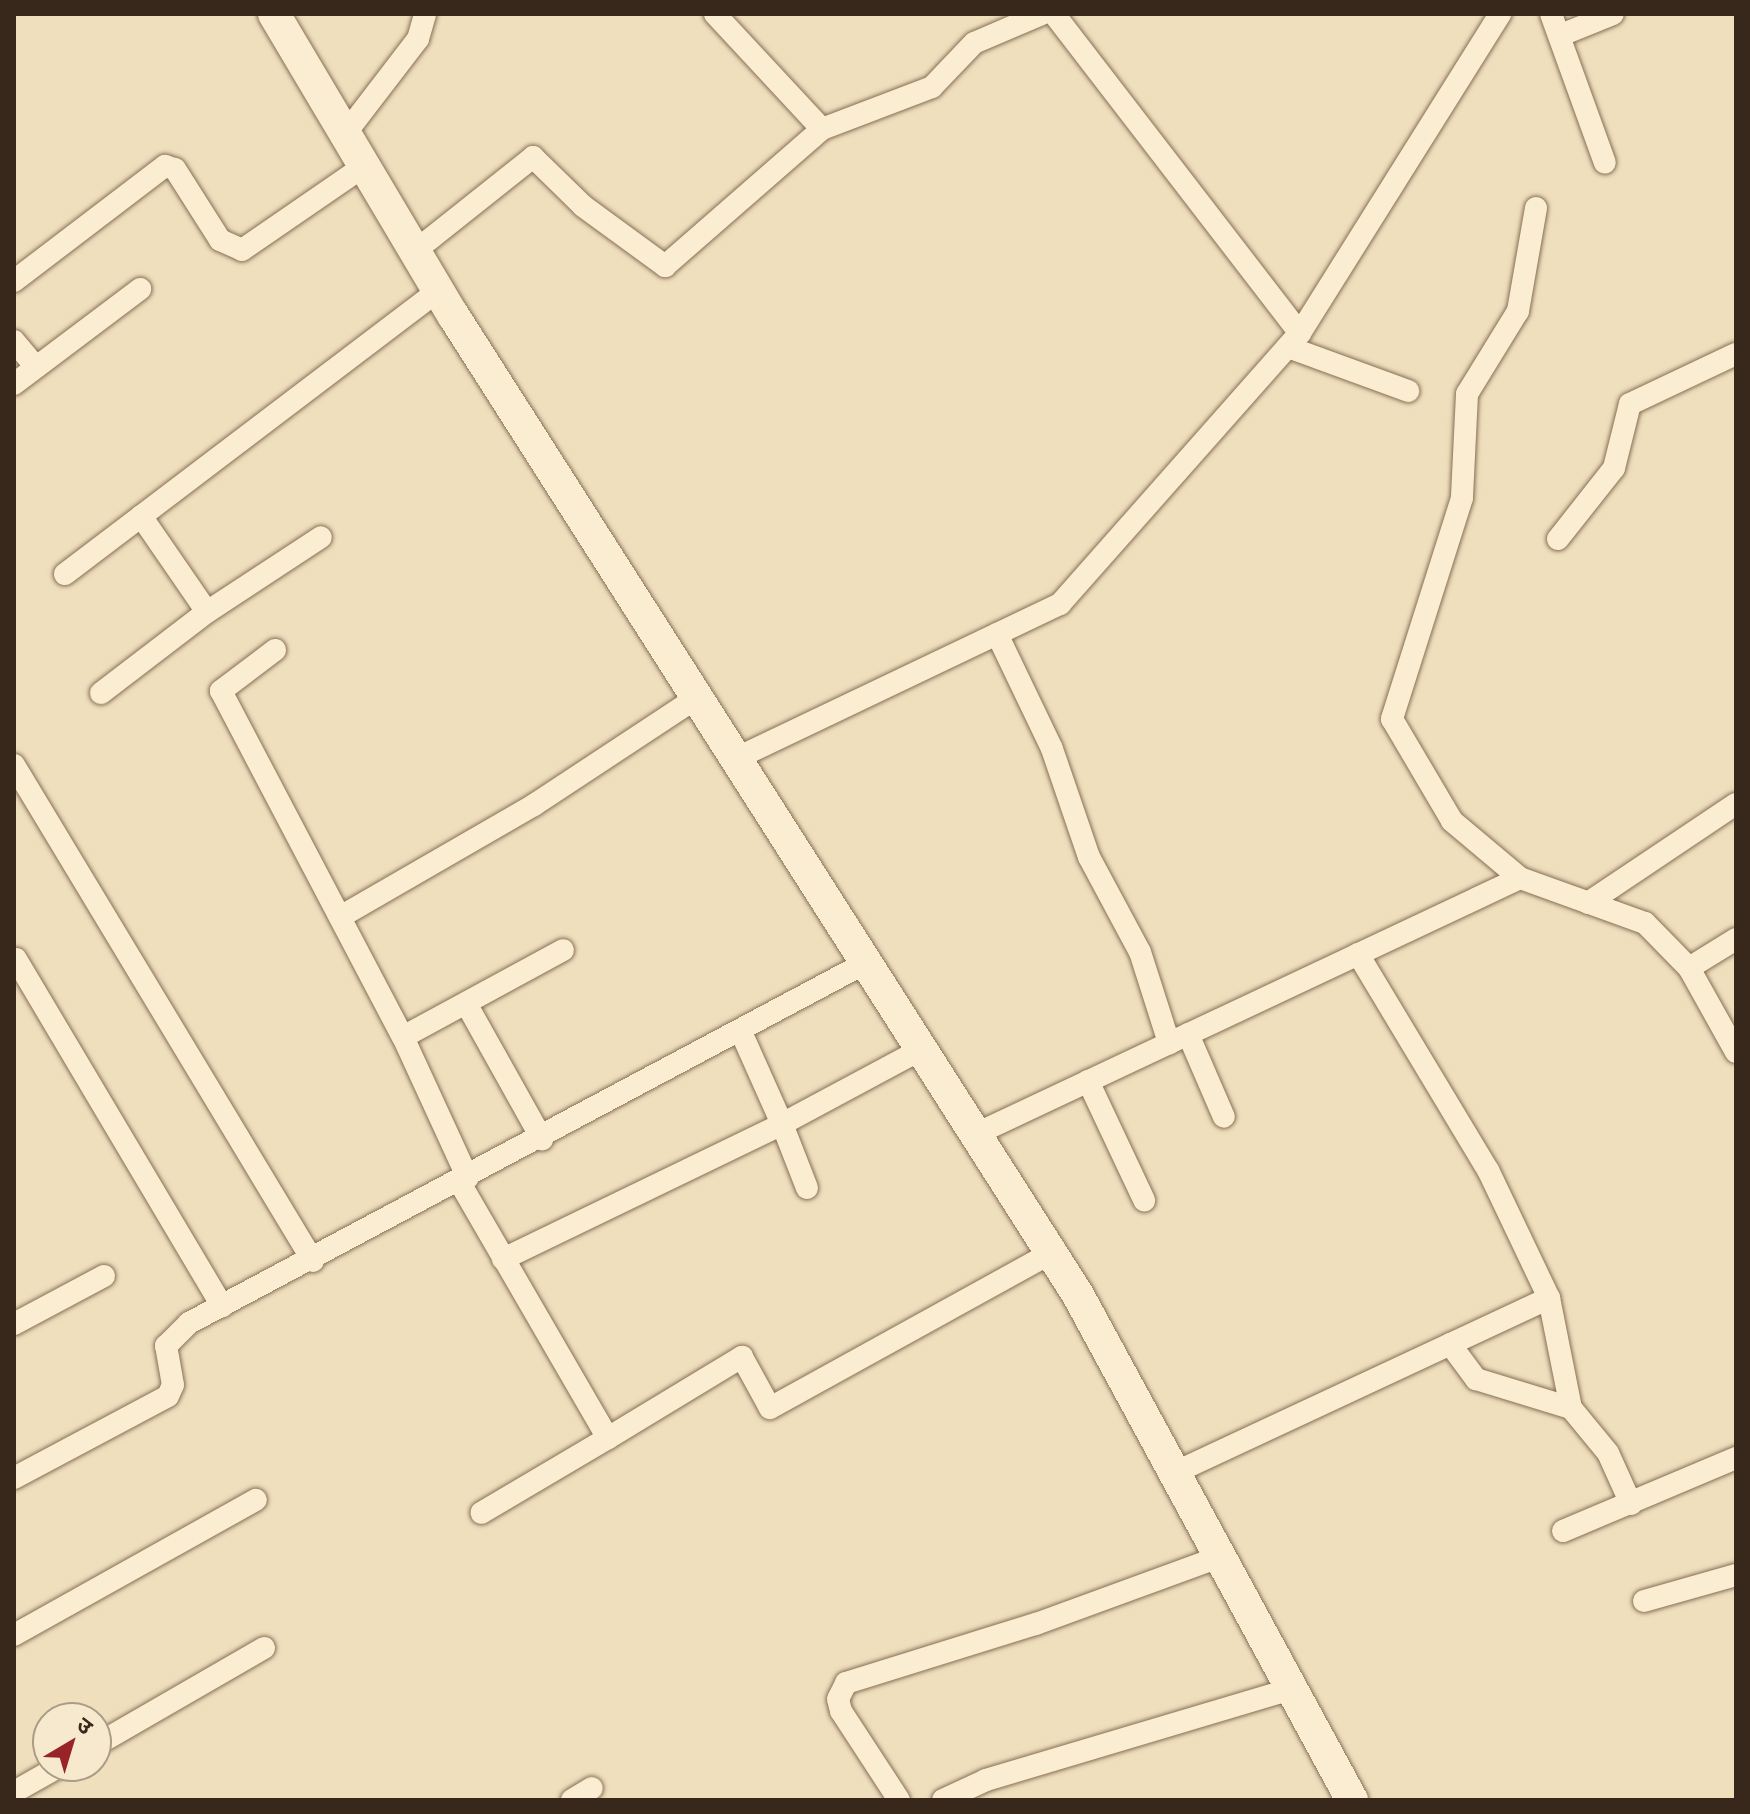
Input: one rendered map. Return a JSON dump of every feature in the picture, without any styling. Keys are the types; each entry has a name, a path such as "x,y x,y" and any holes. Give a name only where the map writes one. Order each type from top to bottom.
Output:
{"street":[{"path":"274,14 438,291 1051,1253 1352,1800"},
{"path":"345,134 418,39 425,14"},
{"path":"715,14 822,129"},
{"path":"415,251 533,157 583,206 665,266 822,129 932,87 974,43 1042,14"},
{"path":"1054,14 1294,340 1408,391"},
{"path":"737,758 1060,604 1294,340 1500,14"},
{"path":"1551,14 1605,163"},
{"path":"1561,35 1613,14"},
{"path":"14,281 165,166 175,169 220,240 242,250 364,166"},
{"path":"1536,208 1518,311 1467,394 1462,498 1392,719 1452,821 1520,878 1645,923 1689,968 1736,1052"},
{"path":"14,384 140,289"},
{"path":"65,574 438,291"},
{"path":"14,341 36,367"},
{"path":"1558,539 1614,468 1630,404 1736,354"},
{"path":"141,516 207,612"},
{"path":"101,693 207,612 321,537"},
{"path":"997,634 1052,749 1089,857 1140,952 1178,1039 1224,1117"},
{"path":"275,650 221,691 403,1037 464,1180 503,1259 608,1438"},
{"path":"340,917 534,805 698,697"},
{"path":"14,765 313,1261"},
{"path":"1588,903 1736,804"},
{"path":"976,1134 1520,878"},
{"path":"1689,968 1736,939"},
{"path":"403,1037 467,1005 563,950"},
{"path":"1358,954 1488,1170 1549,1298 1571,1408 1608,1453 1631,1504"},
{"path":"16,959 222,1306"},
{"path":"14,1478 168,1396 173,1385 166,1346 173,1334 542,1139 867,962"},
{"path":"467,1005 542,1139"},
{"path":"741,1032 807,1188"},
{"path":"503,1259 782,1124 922,1049"},
{"path":"1088,1081 1144,1200"},
{"path":"481,1513 742,1357 770,1408 1051,1253"},
{"path":"14,1324 104,1276"},
{"path":"1174,1473 1549,1298"},
{"path":"1450,1344 1476,1379 1571,1408"},
{"path":"1563,1531 1736,1458"},
{"path":"14,1635 256,1500"},
{"path":"899,1800 841,1711 838,1699 846,1683 1036,1624 1219,1557"},
{"path":"1644,1601 1736,1575"},
{"path":"112,1736 264,1648"},
{"path":"943,1800 986,1780 1291,1689"},
{"path":"14,1792 32,1782"},
{"path":"572,1800 592,1788"}]}
